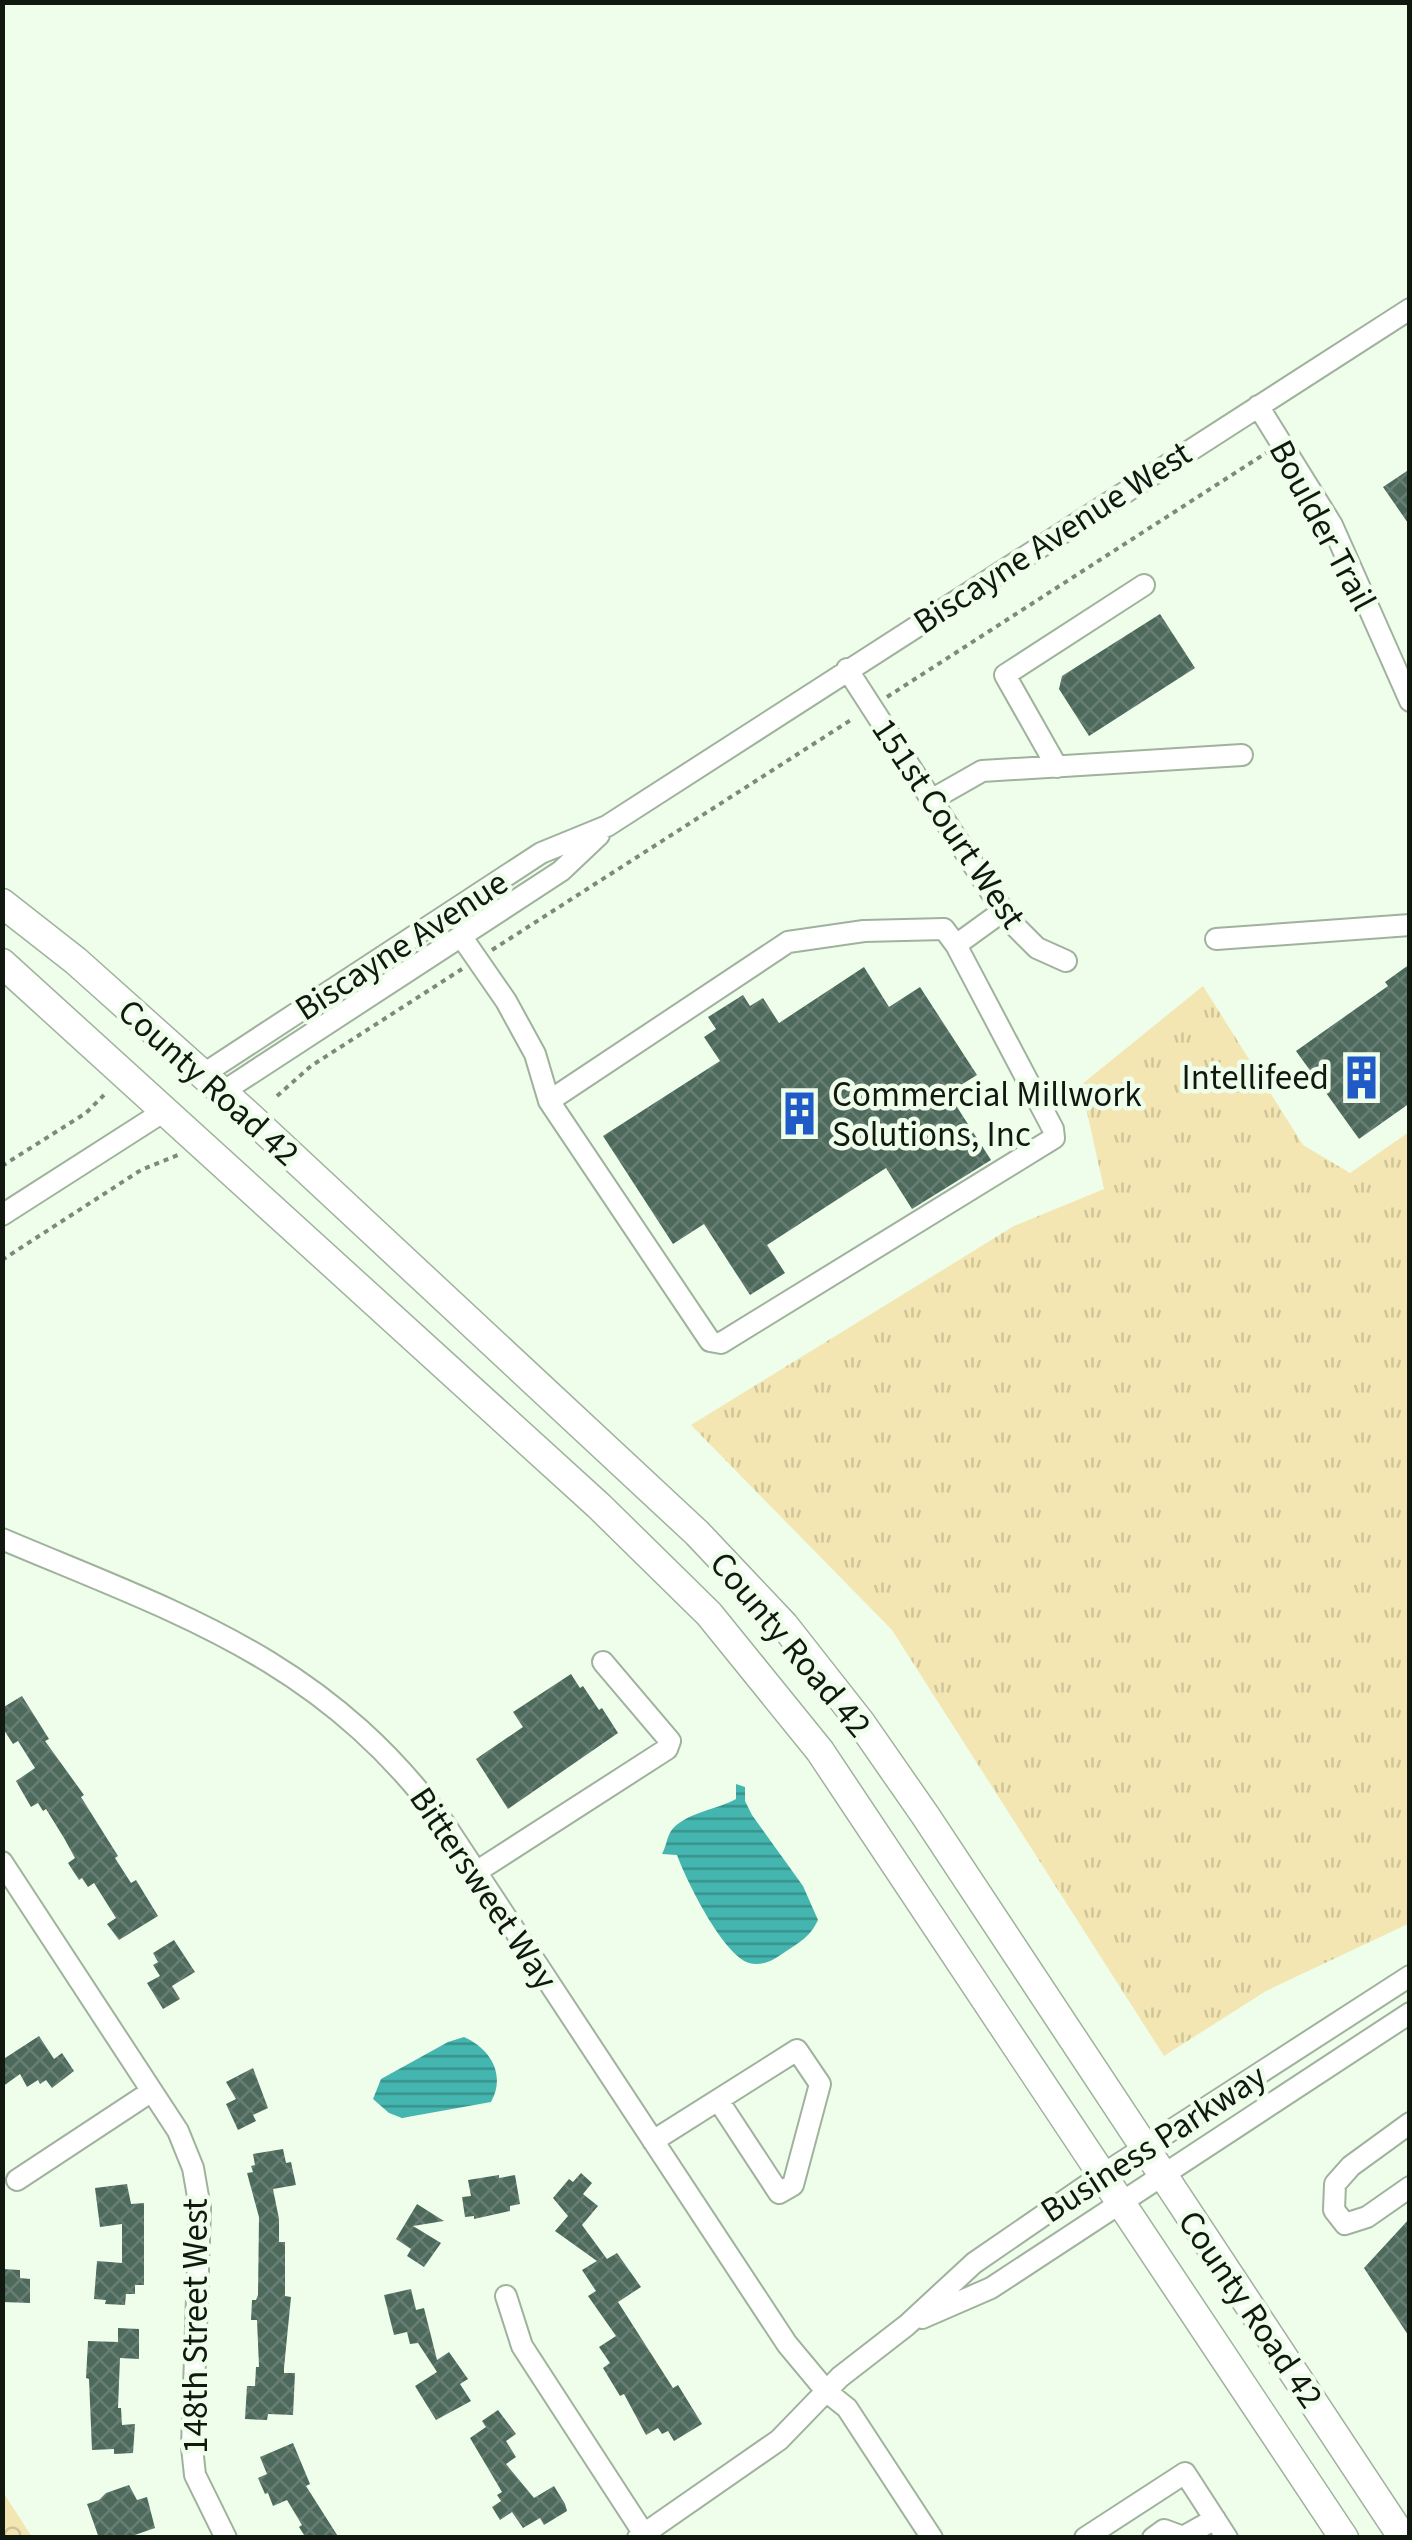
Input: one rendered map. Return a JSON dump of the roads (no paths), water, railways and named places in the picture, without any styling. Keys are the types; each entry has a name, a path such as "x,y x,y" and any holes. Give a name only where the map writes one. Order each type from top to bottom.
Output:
{"highway":[{"name":"County Road 42","path":"2,903 53,942 211,1084 636,1474 784,1625 891,1766 1403,2538"},
{"name":"County Road 42","path":"2,962 600,1506 709,1614 784,1704 849,1792 1344,2538"}],"street":[{"path":"1258,406 1410,309"},
{"name":"Boulder Trail","path":"1258,406 1332,525 1410,701"},
{"name":"Biscayne Avenue West","path":"847,669 1258,406"},
{"path":"1057,767 1005,675 1144,585"},
{"name":"151st Court West","path":"847,669 1003,911 1037,948 1066,961"},
{"name":"Biscayne Avenue","path":"211,1084 541,853 607,826 847,669"},
{"path":"932,800 982,771 1242,756"},
{"name":"Biscayne Avenue","path":"211,1084 562,872 607,826"},
{"path":"956,945 1003,911"},
{"path":"1216,939 1410,924"},
{"path":"461,936 506,1001 535,1054 549,1101 710,1341 721,1343 1054,1138 1053,1129 944,929 864,931 788,942 549,1101"},
{"path":"2,1215 166,1110"},
{"name":"Bittersweet Way","path":"2,1539 178,1611 243,1644 304,1683 362,1729 411,1779 786,2344 827,2392 848,2408 932,2538"},
{"path":"476,1872 667,1750 670,1741 604,1662"},
{"name":"148th Street West","path":"2,1862 178,2131 193,2168 200,2208 192,2446 196,2475 226,2538"},
{"name":"Business Parkway","path":"641,2536 778,2440 855,2365 907,2325 974,2263 1102,2175 1410,1976"},
{"name":"Business Parkway","path":"907,2325 991,2288 1410,2012"},
{"path":"653,2141 718,2100 798,2050 820,2084 793,2184 780,2193 718,2100"},
{"path":"18,2180 152,2091"},
{"path":"1410,2124 1376,2146 1335,2184 1334,2210 1345,2224 1368,2216 1410,2187"},
{"path":"506,2296 522,2346 641,2536"},
{"path":"1084,2538 1185,2474 1227,2538"},
{"path":"1153,2538 1164,2530 1183,2537 1215,2519"}],"water":[{"path":"736,1784 745,1787 745,1801 752,1815 803,1886 818,1920 800,1942 773,1960 759,1964 749,1963 728,1946 697,1898 677,1855 662,1854 677,1825 736,1799"},
{"path":"464,2037 482,2048 493,2064 497,2082 491,2102 402,2118 373,2099 381,2079"}],"place":[{"name":"Intellifeed","path":"1362,1077"},
{"name":"Commercial Millwork Solutions, Inc","path":"799,1114"}]}
